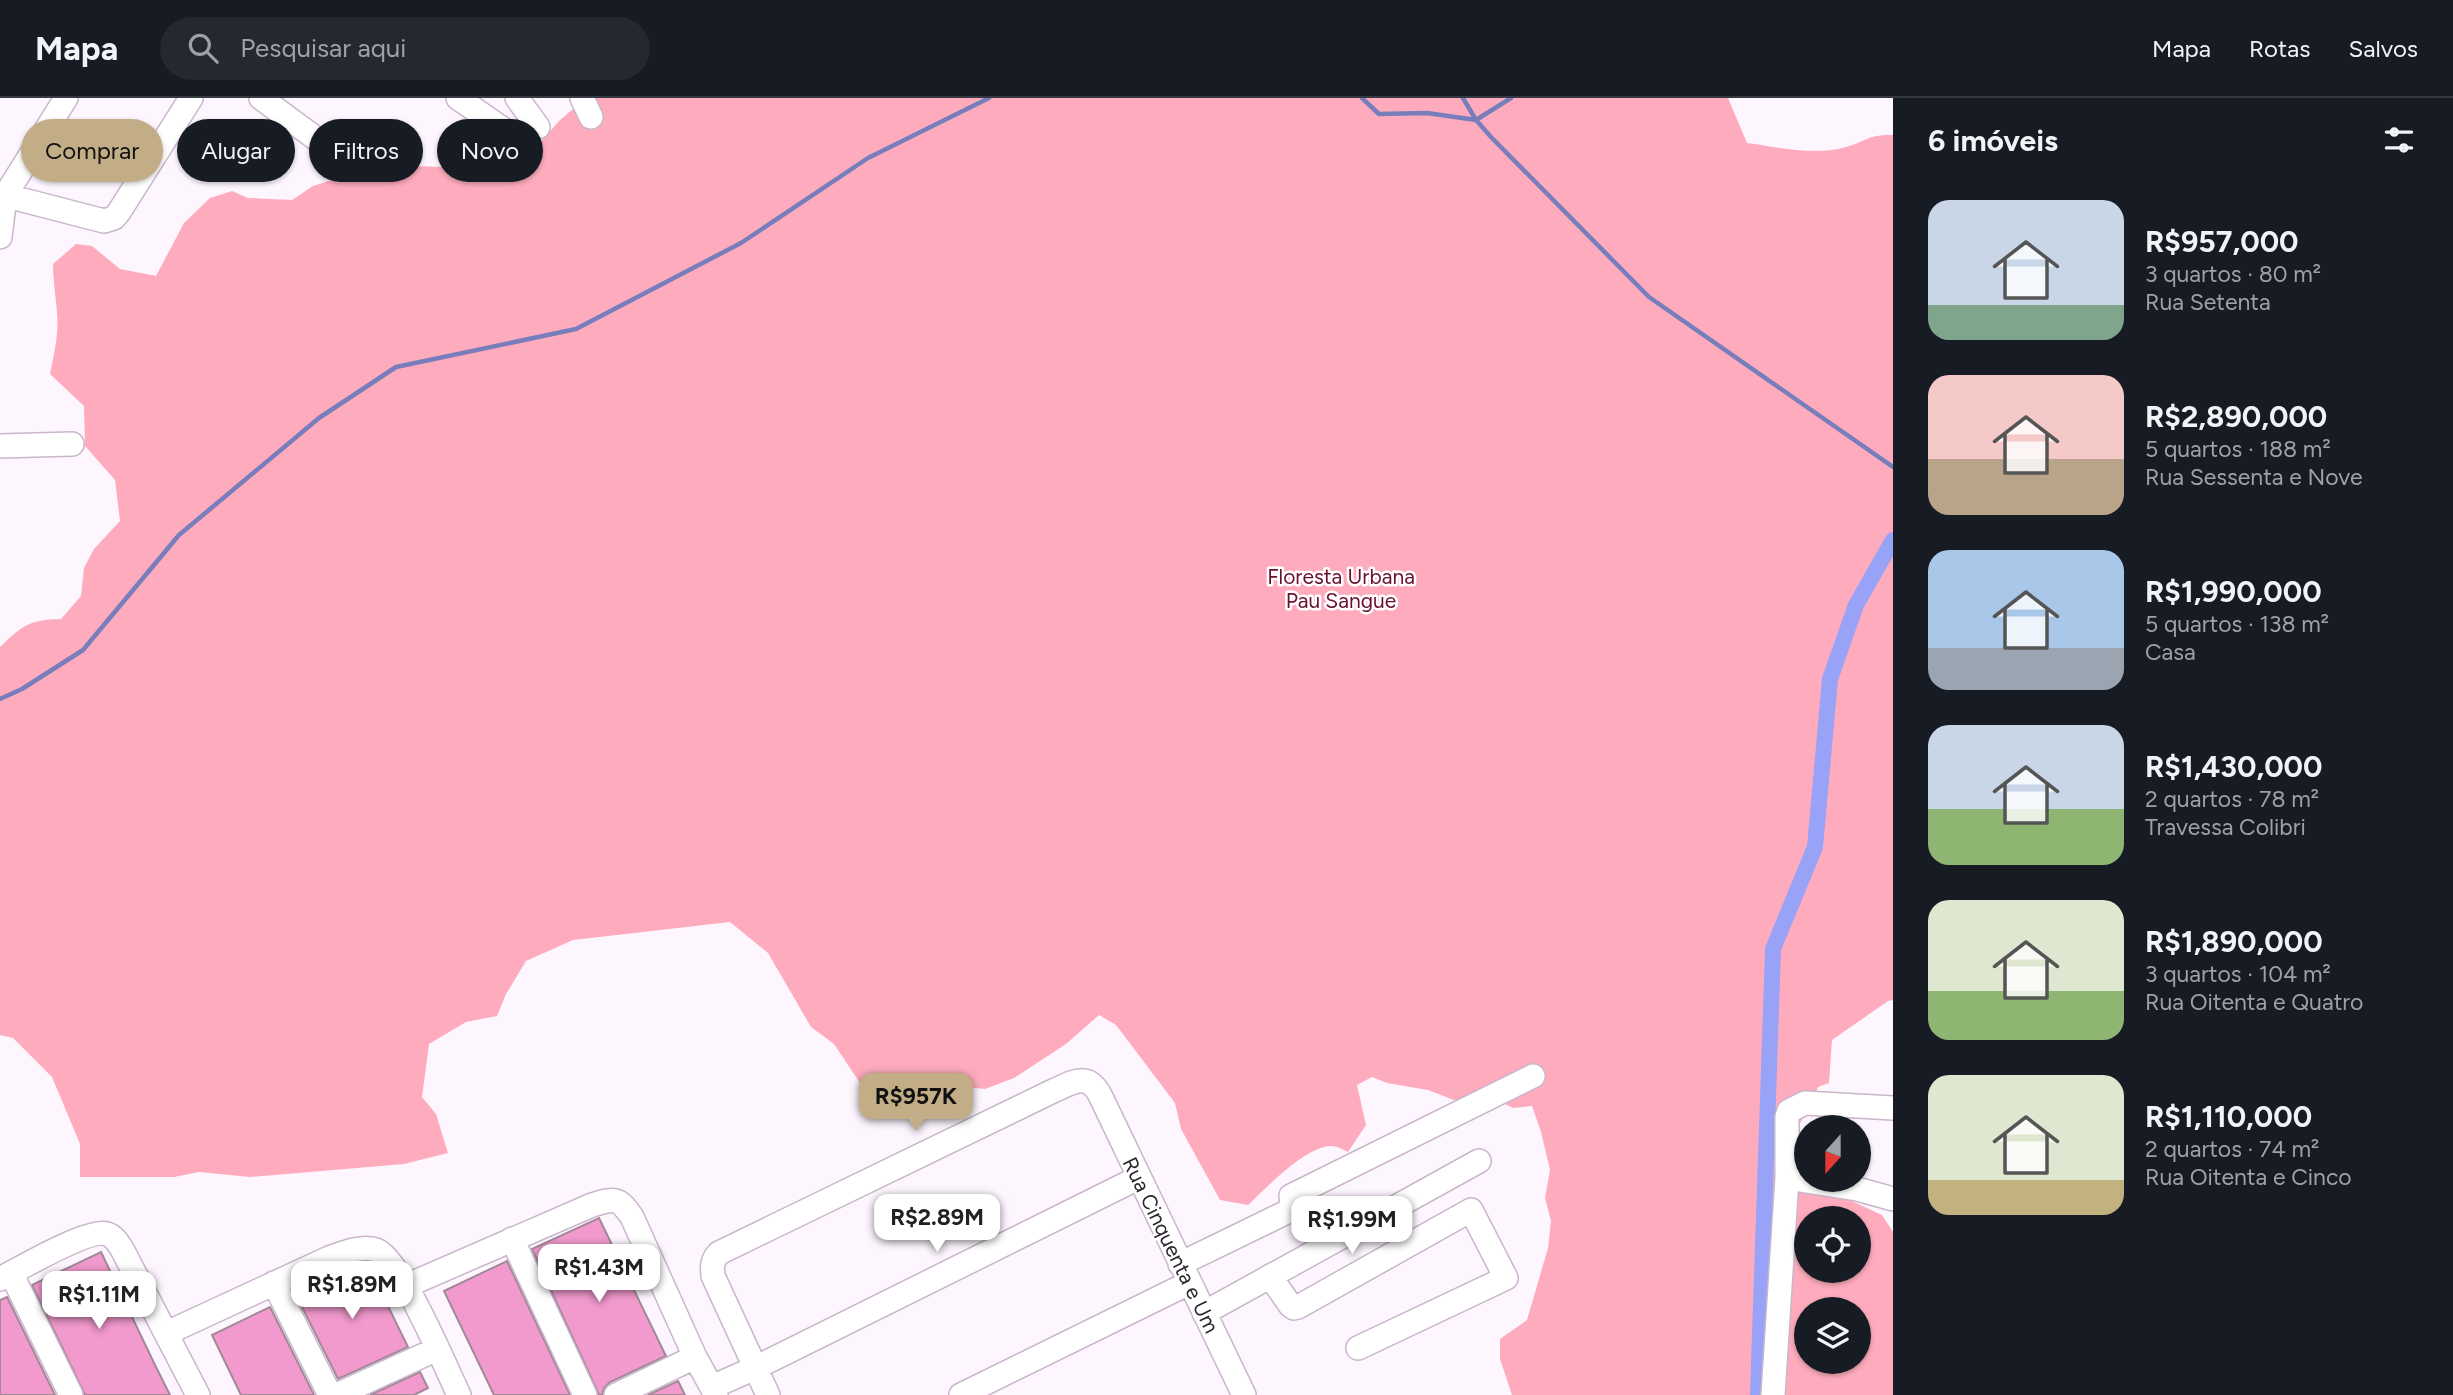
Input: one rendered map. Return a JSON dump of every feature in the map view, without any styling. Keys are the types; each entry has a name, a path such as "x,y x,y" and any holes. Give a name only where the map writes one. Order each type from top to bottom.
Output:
{"street":[{"path":"0,237 3,195 66,98"},
{"path":"3,195 104,221 109,220 119,212 191,98"},
{"path":"261,98 309,133"},
{"path":"458,98 488,119"},
{"path":"517,98 532,119"},
{"path":"0,446 72,444"},
{"path":"961,1395 1185,1273 1289,1211 1293,1205 1291,1196 1533,1076"},
{"name":"Rua Cinquenta e Um","path":"755,1368 713,1276 714,1258 719,1253 1081,1080 1090,1082 1100,1095 1204,1312 1237,1393"},
{"path":"1773,1395 1789,1111 1805,1104 1893,1108"},
{"path":"1204,1312 1479,1161"},
{"path":"406,1286 592,1205 611,1199 617,1200 632,1217 695,1357 714,1391 755,1368 1138,1178"},
{"path":"1787,1178 1857,1189 1893,1199"},
{"path":"1270,1276 1290,1305 1293,1308 1298,1307 1471,1210 1506,1278 1358,1348"},
{"path":"71,1395 5,1276 66,1245 91,1235 106,1233 114,1238 122,1249 198,1395"},
{"path":"512,1239 585,1395"},
{"path":"167,1333 329,1258 363,1249 375,1250 385,1255 406,1286 459,1395"},
{"path":"274,1283 330,1395"},
{"path":"337,1395 437,1349"},
{"path":"617,1395 695,1357"},
{"path":"755,1368 768,1395"}],"green space":[{"name":"Floresta Urbana Pau Sangue","path":"586,98 1728,98 1747,143 1822,151 1846,147 1873,137 1893,135 1893,1000 1832,1040 1829,1083 1818,1087 1804,1115 1794,1115 1794,1192 1832,1192 1862,1206 1794,1206 1794,1283 1871,1283 1871,1210 1882,1215 1893,1232 1893,1395 1512,1395 1500,1359 1500,1339 1527,1320 1548,1248 1551,1221 1545,1198 1550,1170 1532,1106 1513,1108 1487,1095 1454,1100 1428,1090 1387,1083 1372,1077 1357,1085 1366,1125 1348,1152 1332,1146 1311,1152 1287,1169 1248,1205 1220,1200 1181,1129 1175,1103 1116,1025 1099,1015 1066,1044 1014,1078 985,1089 900,1089 872,1101 834,1044 811,1027 768,953 730,922 573,940 526,961 506,994 497,1016 466,1022 429,1044 422,1097 436,1114 448,1153 404,1164 250,1177 199,1172 174,1177 80,1177 80,1144 52,1077 13,1038 0,1035 0,647 27,625 61,619 81,596 84,568 94,549 120,521 115,480 85,446 84,406 50,374 57,329 53,264 76,244 92,246 120,269 156,276 184,223 210,198 232,191 248,198 292,200 313,186 326,182 423,182 423,166 437,167 437,182 543,182 543,139 560,120"}],"building":[{"path":"599,1218 666,1356 610,1382 602,1395 599,1395 532,1249"},
{"path":"101,1252 170,1395 85,1395 32,1285"},
{"path":"507,1261 570,1395 494,1395 444,1291"},
{"path":"367,1263 408,1347 338,1379 296,1295"},
{"path":"7,1297 55,1395 0,1395 0,1300"},
{"path":"270,1307 314,1395 241,1395 212,1335"},
{"path":"420,1372 428,1388 414,1395 370,1395"},
{"path":"678,1381 685,1395 648,1395"}],"waterway":[{"path":"0,699 22,689 83,650 179,535 319,418 396,367 576,329 741,243 868,158 989,98"},
{"path":"1362,98 1379,114 1427,113 1476,120 1649,297 1893,467"},
{"path":"1463,98 1476,120 1511,98"},
{"path":"1758,1395 1773,949 1815,847 1830,679 1856,605 1893,540"}]}
